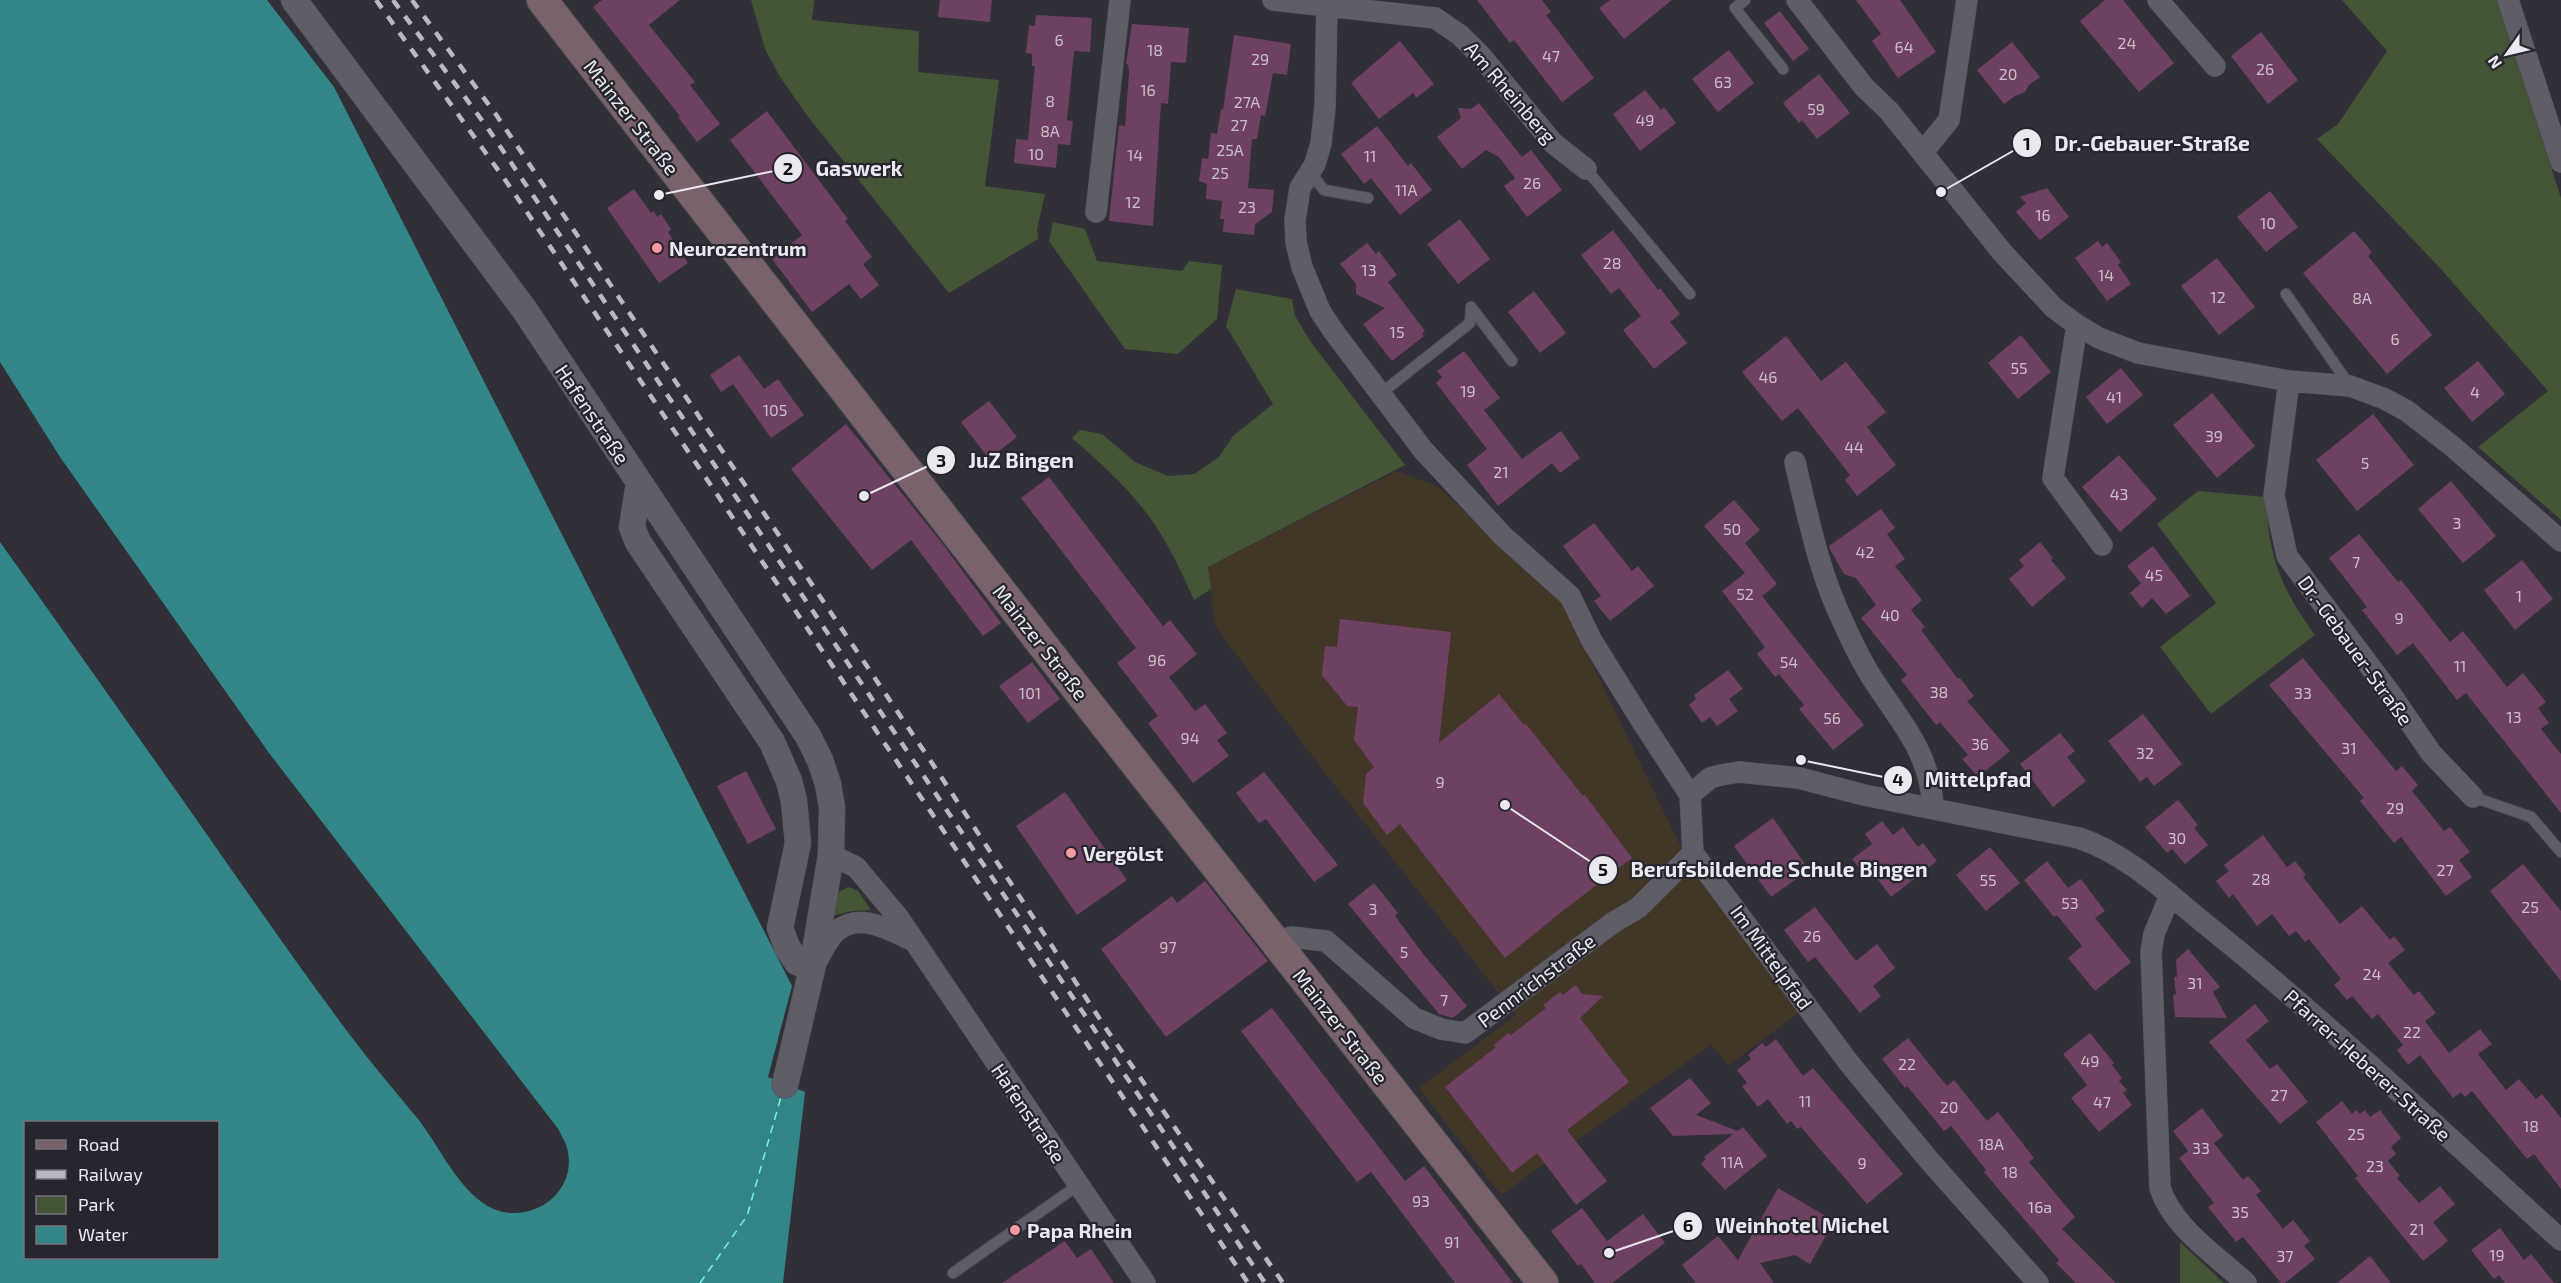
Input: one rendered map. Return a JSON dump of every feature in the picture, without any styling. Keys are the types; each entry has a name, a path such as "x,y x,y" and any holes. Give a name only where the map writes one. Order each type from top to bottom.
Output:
{"main road":[{"name":"Mainzer Straße","path":"542,0 1276,944 1543,1283"}],"street":[{"name":"Hafenstraße","path":"294,0 524,309 808,736 820,760 828,784 832,808 831,855 812,969 785,1085"},
{"path":"1096,212 1120,0"},
{"name":"Am Rheinberg","path":"1273,0 1327,4 1435,18 1460,34 1553,143 1586,169"},
{"path":"1797,0 1864,87 1889,111 2022,274 2054,308 2077,325 2099,338 2138,353 2289,381 2350,386 2385,399 2407,411 2452,446 2561,542"},
{"path":"1923,152 1949,120 1967,0"},
{"path":"2158,0 2216,66"},
{"path":"2508,0 2561,162"},
{"path":"1327,4 1325,107 1321,143 1310,172 1300,188 1295,220 1296,242 1302,267 1320,311 1423,450 1503,536 1570,596 1592,641 1690,795 1693,853"},
{"path":"2077,325 2053,478 2102,545"},
{"name":"Dr.-Gebauer-Straße","path":"2289,381 2274,496 2287,556 2390,693 2431,753 2473,797"},
{"path":"1795,462 1815,545 1833,599 1862,662 1915,741 1924,759 1932,786 1933,807"},
{"path":"639,483 632,528 638,542 772,742 789,781 794,801 798,843 780,928 787,947 797,962 812,969"},
{"name":"Pfarrer-Heberer-Straße","path":"1690,795 1710,778 1739,772 1799,778 1864,795 2079,838 2099,845 2139,869 2266,973 2561,1240"},
{"name":"Pennrichstraße","path":"1276,944 1291,937 1326,940 1414,1018 1441,1029 1465,1033 1614,922 1638,908 1693,853"},
{"name":"Im Mittelpfad","path":"1693,853 1849,1063 1928,1160 2038,1283"},
{"name":"Hafenstraße","path":"831,855 856,867 898,917 1077,1186 1145,1283"},
{"path":"2170,896 2154,934 2151,952 2160,1188 2165,1202 2180,1223 2246,1283"},
{"name":"Hafenstraße","path":"812,969 837,930 852,923 869,922 914,942"}],"lane":[{"path":"1745,0 1735,8 1783,69"},
{"name":"Am Rheinberg","path":"1586,169 1690,294"},
{"path":"1310,172 1324,190 1368,198"},
{"path":"2286,294 2350,386"},
{"path":"1380,394 1470,323 1471,307 1512,361"},
{"name":"Dr.-Gebauer-Straße","path":"2473,797 2531,817 2561,852"},
{"path":"953,1273 1077,1186"}],"shaded area":[{"path":"1397,471 1437,486 1559,596 1678,841 1799,1013 1729,1065 1711,1045 1501,1195 1419,1088 1516,1015 1322,769 1215,626 1208,567"}],"green space":[{"path":"751,0 814,0 812,20 919,31 918,72 999,80 985,186 1045,194 1037,229 1038,239 949,293 809,118 780,77 765,49"},
{"path":"2342,0 2497,0 2561,198 2561,520 2478,447 2548,391 2440,268 2317,139 2338,124 2387,51"},
{"path":"1053,222 1085,229 1097,261 1182,271 1189,261 1222,265 1217,319 1178,354 1125,349 1049,241"},
{"path":"1236,289 1292,299 1295,316 1310,341 1405,465 1208,567 1211,589 1194,600 1169,548 1142,507 1072,438 1080,430 1102,434 1135,462 1168,476 1194,474 1219,457 1233,436 1273,404 1226,326"},
{"path":"2198,491 2266,497 2273,554 2293,602 2315,635 2211,714 2160,647 2216,603 2157,524"},
{"path":"849,887 858,891 871,910 852,911 832,916 836,893"},
{"path":"2180,1242 2224,1283 2180,1283"}],"water":[{"path":"0,0 267,0 334,87 792,986 768,1077 805,1092 783,1283 0,1283 0,542 301,968 358,1046 418,1119 448,1164 473,1195 498,1211 514,1213 530,1211 544,1204 556,1194 565,1181 569,1166 566,1146 559,1130 269,753 60,457 0,362"}],"building":[{"path":"602,0 680,0 649,25 695,82 690,85 720,124 697,142 678,117 680,116 593,7"},
{"path":"940,0 992,0 990,22 938,17"},
{"path":"1477,0 1542,0 1551,12 1546,15 1594,78 1562,102 1514,40 1510,43"},
{"path":"1610,0 1672,0 1624,39 1599,8"},
{"path":"1856,0 1900,0 1936,52 1898,78 1872,41 1881,34"},
{"path":"2105,0 2123,0 2174,63 2139,92 2080,21"},
{"path":"1780,11 1809,49 1793,61 1764,23"},
{"path":"1036,15 1092,18 1090,52 1074,51 1067,120 1073,121 1070,145 1058,144 1056,168 1014,163 1016,139 1028,140 1035,66 1032,66 1032,54 1026,53 1029,25 1035,26"},
{"path":"1132,24 1189,28 1186,63 1171,62 1168,104 1161,103 1153,226 1109,221 1119,125 1125,126 1129,73 1128,64 1126,64"},
{"path":"2261,32 2298,80 2268,104 2231,56"},
{"path":"1234,35 1291,44 1287,75 1273,73 1265,116 1261,115 1257,139 1252,139 1248,188 1274,190 1272,212 1255,224 1254,235 1223,232 1224,219 1220,219 1222,201 1206,199 1207,184 1199,181 1202,158 1208,159 1211,133 1217,134 1221,109 1223,110"},
{"path":"1400,41 1434,84 1416,98 1413,93 1379,119 1351,83"},
{"path":"2012,42 2040,77 2029,85 2025,92 2004,104 1977,70"},
{"path":"1729,50 1754,83 1718,112 1692,79"},
{"path":"1819,74 1850,113 1817,139 1802,120 1799,123 1783,103"},
{"path":"1645,90 1661,110 1664,107 1676,123 1640,151 1613,114"},
{"path":"1479,103 1522,157 1531,150 1562,190 1527,217 1504,186 1515,178 1499,157 1486,150 1462,169 1437,137 1461,118 1458,108 1471,109"},
{"path":"767,111 848,219 845,221 872,257 863,264 879,285 861,299 849,284 812,312 772,259 802,235 730,140"},
{"path":"1377,126 1408,166 1411,163 1432,190 1400,215 1371,178 1364,184 1341,154"},
{"path":"2047,188 2069,217 2040,240 2016,212 2026,203 2020,197"},
{"name":"Neurozentrum","path":"634,189 651,213 654,211 657,217 661,214 671,229 668,232 688,263 659,283 607,208"},
{"path":"2270,191 2298,227 2266,252 2237,217"},
{"path":"1460,219 1490,259 1458,284 1427,244"},
{"path":"1613,230 1658,290 1660,288 1680,314 1670,322 1687,343 1654,369 1623,330 1641,316 1619,288 1611,294 1581,255"},
{"path":"2354,231 2372,252 2368,256 2432,335 2387,374 2303,273"},
{"path":"2098,241 2102,247 2107,243 2121,262 2118,265 2131,284 2107,301 2075,258"},
{"path":"1367,243 1376,254 1379,251 1397,275 1388,282 1425,331 1422,334 1424,336 1392,361 1363,324 1385,308 1356,294 1356,284 1340,264"},
{"path":"2217,258 2255,307 2219,335 2181,286"},
{"path":"1534,291 1566,333 1540,353 1508,312"},
{"path":"2021,335 2051,372 2018,399 1988,363"},
{"path":"1786,336 1821,381 1846,362 1886,412 1867,427 1896,465 1857,496 1845,480 1850,475 1798,408 1782,421 1742,372"},
{"path":"1464,351 1500,398 1484,410 1522,459 1561,431 1580,458 1560,473 1552,463 1498,506 1467,465 1487,449 1436,383 1442,377 1437,371"},
{"path":"739,355 764,389 778,379 804,415 771,438 733,384 721,392 710,375"},
{"path":"2478,361 2505,394 2472,422 2444,388"},
{"path":"2121,368 2143,395 2107,424 2086,397"},
{"path":"2212,393 2255,446 2217,478 2173,425"},
{"path":"989,401 1017,437 989,459 961,422"},
{"path":"2373,414 2414,465 2357,511 2316,460"},
{"path":"846,424 942,543 1001,623 983,636 911,540 872,570 791,469"},
{"path":"2119,455 2157,499 2120,532 2082,487"},
{"path":"1049,477 1163,626 1170,620 1197,654 1169,677 1195,711 1205,704 1227,733 1217,740 1229,756 1193,783 1148,723 1158,716 1117,663 1136,648 1021,498"},
{"path":"2451,481 2496,536 2463,563 2418,509"},
{"path":"1734,500 1760,530 1745,543 1777,584 1762,596 1864,725 1833,750 1799,709 1804,705 1779,674 1775,677 1757,654 1765,647 1722,591 1745,573 1704,526"},
{"path":"1881,509 1895,528 1887,534 1905,559 1895,566 1922,600 1911,610 1925,627 1921,630 1958,679 1960,678 1974,696 1967,701 2010,751 1978,777 1962,759 1968,755 1940,722 1936,725 1901,680 1907,675 1861,618 1876,605 1856,578 1844,574 1830,549 1829,546"},
{"path":"1594,523 1632,571 1638,566 1654,586 1610,621 1594,601 1601,596 1563,546"},
{"path":"2359,534 2398,582 2401,580 2450,642 2463,631 2507,687 2523,673 2546,702 2538,708 2549,723 2541,729 2561,754 2561,813 2466,693 2457,700 2413,643 2397,655 2362,610 2367,607 2329,558"},
{"path":"2040,542 2066,578 2032,607 2009,579 2024,566 2019,560"},
{"path":"2153,546 2190,596 2166,614 2152,598 2142,608 2130,593 2141,583 2127,566"},
{"path":"2522,560 2553,599 2515,630 2484,590"},
{"path":"1340,619 1451,632 1439,743 1499,694 1583,796 1585,795 1632,858 1505,958 1400,824 1387,835 1363,803 1366,774 1374,767 1354,740 1358,707 1347,706 1322,675 1325,646 1337,647"},
{"path":"2303,658 2396,771 2402,766 2418,785 2412,791 2444,831 2450,827 2470,852 2459,860 2472,877 2446,896 2401,837 2394,843 2360,801 2364,798 2269,685"},
{"path":"1032,662 1060,699 1028,723 999,686"},
{"path":"1728,670 1743,689 1729,699 1738,711 1717,726 1710,717 1702,723 1689,705 1696,699 1694,695"},
{"path":"2143,714 2182,764 2154,786 2147,777 2140,782 2108,741"},
{"path":"2060,733 2075,751 2067,757 2086,781 2053,807 2020,764"},
{"path":"746,771 776,829 748,844 717,786"},
{"path":"1264,772 1338,865 1314,882 1266,819 1259,823 1236,793"},
{"name":"Vergölst","path":"1065,792 1127,880 1077,915 1016,826"},
{"path":"2178,800 2198,825 2194,828 2208,845 2185,864 2172,849 2167,853 2145,827"},
{"path":"1773,818 1809,870 1771,897 1734,846"},
{"path":"1882,821 1893,835 1903,827 1918,847 1923,843 1937,861 1891,897 1874,874 1868,879 1852,859 1872,844 1865,834"},
{"path":"2263,835 2287,867 2295,861 2306,875 2303,877 2340,924 2362,906 2390,940 2394,936 2405,950 2388,963 2414,995 2419,991 2436,1013 2425,1021 2449,1053 2480,1029 2492,1044 2478,1054 2506,1090 2519,1079 2536,1099 2542,1094 2561,1118 2561,1189 2534,1154 2527,1159 2472,1091 2465,1097 2461,1092 2453,1098 2420,1055 2408,1065 2397,1050 2403,1045 2378,1014 2372,1019 2352,996 2347,1000 2334,985 2341,979 2309,939 2305,942 2296,931 2289,936 2272,914 2257,926 2233,894 2229,898 2216,881 2229,871 2224,865"},
{"path":"1990,847 2020,883 1986,911 1956,875"},
{"path":"2047,861 2068,888 2081,879 2105,911 2095,918 2131,962 2095,991 2068,958 2082,946 2057,915 2054,917 2024,880"},
{"path":"2523,864 2561,911 2561,981 2490,891"},
{"path":"1205,881 1268,961 1166,1037 1101,949 1172,896 1177,903"},
{"path":"1374,883 1398,913 1395,916 1424,955 1467,1006 1453,1018 1439,1014 1348,904"},
{"path":"1815,907 1856,961 1877,944 1895,968 1873,986 1881,996 1860,1013 1815,957 1808,962 1784,930"},
{"path":"2188,949 2220,987 2213,992 2227,1018 2175,1017 2173,995 2176,994 2174,977 2177,977 2176,960"},
{"path":"1577,986 1582,994 1603,996 1580,1018 1629,1082 1567,1130 1607,1181 1576,1205 1537,1153 1512,1173 1445,1087 1496,1047 1494,1045 1508,1033 1511,1035 1546,1008 1543,1005 1560,992 1563,995"},
{"path":"2255,1004 2269,1021 2246,1040 2270,1069 2277,1064 2308,1102 2280,1124 2209,1042"},
{"path":"1272,1008 1405,1181 1424,1166 1513,1283 1455,1283 1371,1172 1357,1182 1241,1031"},
{"path":"2090,1033 2114,1063 2112,1065 2122,1078 2119,1081 2127,1090 2123,1093 2132,1105 2099,1132 2071,1098 2087,1085 2063,1054"},
{"path":"1908,1038 1947,1086 1954,1080 1987,1121 1998,1112 2034,1158 2029,1162 2075,1217 2062,1229 2116,1283 2076,1283 2056,1263 2059,1260 1984,1172 1986,1170 1951,1126 1944,1131 1907,1086 1905,1088 1882,1059"},
{"path":"1776,1039 1803,1076 1813,1068 1903,1174 1867,1204 1801,1127 1797,1129 1791,1121 1787,1124 1768,1099 1758,1107 1742,1086 1747,1083 1737,1070 1751,1059 1748,1055 1762,1043 1766,1047"},
{"path":"1690,1078 1711,1103 1696,1115 1738,1131 1743,1127 1767,1156 1725,1190 1701,1164 1706,1159 1704,1157 1733,1134 1673,1136 1650,1108"},
{"path":"2342,1101 2352,1114 2356,1110 2360,1114 2365,1110 2370,1117 2380,1110 2401,1138 2391,1147 2396,1154 2388,1161 2400,1176 2397,1178 2419,1203 2440,1186 2455,1204 2433,1222 2448,1241 2423,1261 2355,1178 2358,1176 2316,1122"},
{"path":"2202,1108 2223,1136 2214,1143 2243,1180 2248,1176 2261,1191 2256,1195 2283,1229 2293,1220 2310,1241 2304,1246 2315,1259 2285,1283 2281,1283 2243,1237 2236,1242 2208,1207 2214,1203 2179,1158 2188,1151 2173,1131"},
{"path":"1778,1188 1829,1218 1823,1228 1829,1230 1810,1264 1795,1255 1760,1263 1774,1283 1696,1283 1682,1265 1718,1236 1738,1260"},
{"path":"1582,1208 1607,1241 1643,1214 1665,1243 1612,1283 1595,1283 1581,1264 1578,1266 1551,1231"},
{"path":"2500,1228 2524,1260 2531,1254 2554,1283 2505,1283 2499,1275 2494,1279 2471,1250"},
{"path":"1065,1241 1077,1258 1091,1249 1114,1283 1002,1283"},
{"path":"2370,1256 2391,1283 2337,1283"}],"ferry route":[{"path":"700,1283 747,1216 781,1097"}],"railway":[{"path":"376,0 508,184 1248,1283"},
{"path":"393,0 487,127 1265,1283"},
{"path":"412,0 497,116 936,769 1107,1030 1283,1283"}],"place":[{"name":"Dr.-Gebauer-Straße","path":"1941,192"},
{"name":"Gaswerk","path":"659,195"},
{"name":"Neurozentrum","path":"657,248"},
{"name":"JuZ Bingen","path":"864,496"},
{"name":"Mittelpfad","path":"1801,760"},
{"name":"Berufsbildende Schule Bingen","path":"1505,805"},
{"name":"Vergölst","path":"1071,853"},
{"name":"Papa Rhein","path":"1015,1230"},
{"name":"Weinhotel Michel","path":"1609,1253"}]}
